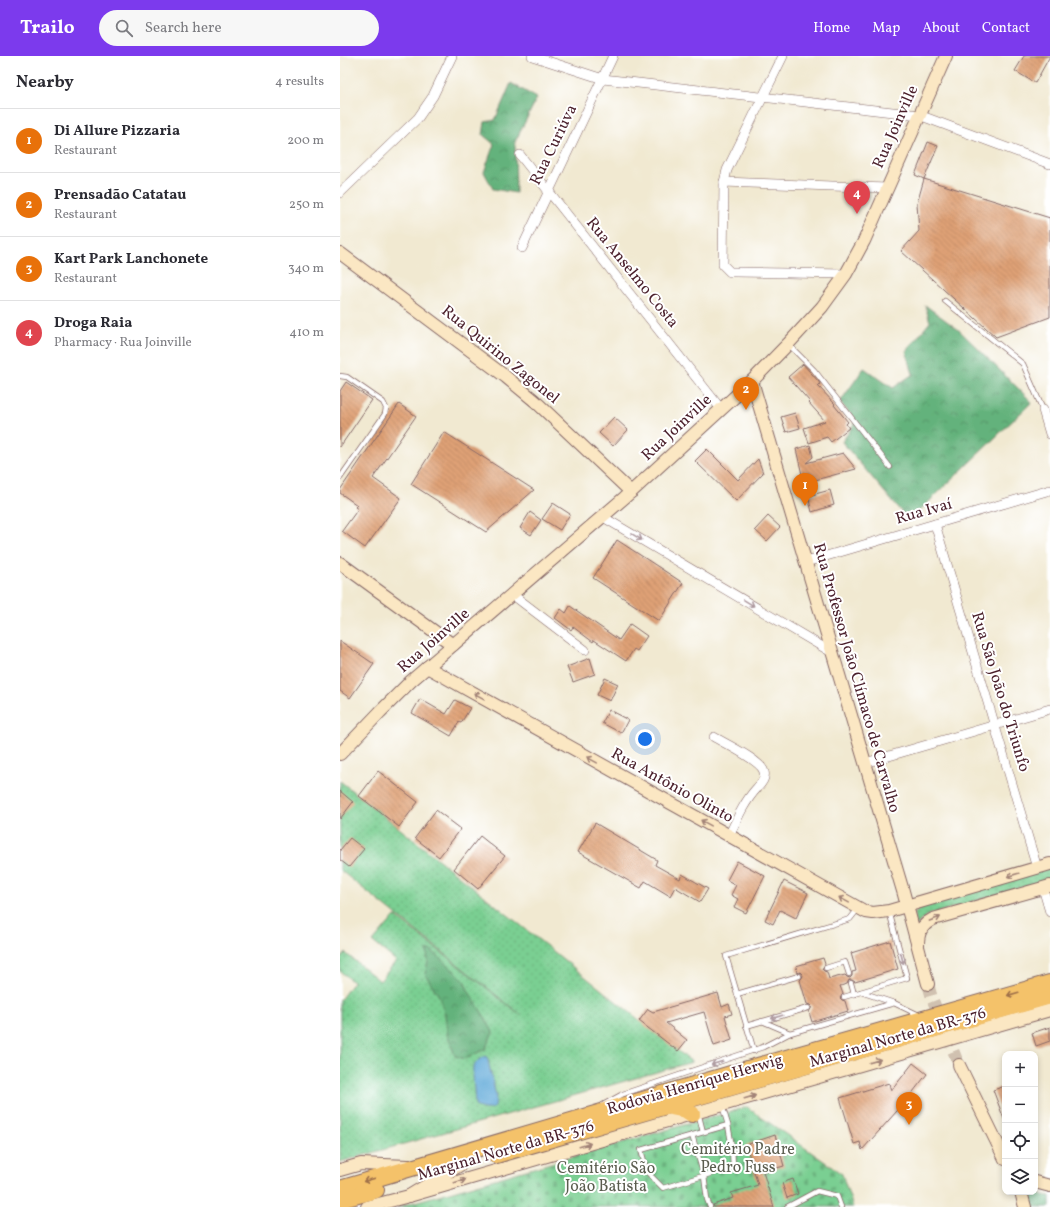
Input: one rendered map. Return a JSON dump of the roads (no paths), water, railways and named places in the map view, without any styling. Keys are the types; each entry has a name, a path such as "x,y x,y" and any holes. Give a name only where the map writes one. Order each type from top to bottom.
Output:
{"highway":[{"name":"Rodovia Henrique Herwig","path":"340,1188 420,1166 758,1066 1050,983"},
{"name":"Rodovia Henrique Herwig","path":"340,1200 1050,996"},
{"path":"665,1106 695,1113"}],"main road":[{"name":"Rua Joinville","path":"340,754 388,703 427,667 603,517 752,381 822,307 846,274 864,241 946,56"},
{"name":"Rua Quirino Zagonel","path":"340,253 506,377 535,401 631,492"},
{"name":"Rua Professor João Clímaco de Carvalho","path":"752,381 907,906 928,984"},
{"path":"340,563 453,645"},
{"name":"Rua Antônio Olinto","path":"427,667 859,908 873,913 889,911 1050,864"},
{"path":"918,950 919,934 922,927 932,920 1046,887"},
{"name":"Marginal Norte da BR-376","path":"367,1207 1050,1010"},
{"path":"959,1065 1002,1153"},
{"path":"340,1170 361,1164 420,1166"},
{"name":"Marginal Norte da BR-376","path":"409,1196 460,1166"},
{"path":"1038,1183 1050,1186"},
{"path":"1022,1195 1025,1207"}],"street":[{"path":"340,193 418,118 433,96 452,56"},
{"path":"532,56 603,78 919,115 1050,164"},
{"name":"Rua Curiúva","path":"522,248 613,56"},
{"path":"783,56 729,164 724,182 723,265 730,272 846,274"},
{"name":"Rua Anselmo Costa","path":"520,155 721,409"},
{"path":"724,182 887,188"},
{"path":"1043,410 1050,434"},
{"name":"Rua Ivaí","path":"806,562 1050,490"},
{"path":"603,517 832,653"},
{"name":"Rua São João do Triunfo","path":"935,524 1037,868"},
{"path":"513,595 585,650"},
{"path":"865,763 1050,709"},
{"path":"714,737 755,762 762,767 764,772 762,782 751,794 730,836"},
{"path":"1046,887 1050,912"}],"lane":[{"path":"945,301 1023,364 1043,410"},
{"path":"788,344 814,370 890,467"},
{"path":"340,376 347,377 377,397 383,402 386,408 385,414 340,478"},
{"path":"754,1051 726,956 850,919 859,908"},
{"path":"844,998 907,978 889,911"},
{"path":"826,968 845,962 849,974"},
{"path":"737,994 798,976"},
{"path":"851,983 854,994"},
{"path":"861,992 894,1003 904,1009 928,1018"},
{"path":"575,1120 623,1094 754,1051 777,1041 790,1033 894,1003"},
{"path":"746,1026 808,1008"},
{"path":"762,1021 790,1033"},
{"path":"722,1105 728,1125 733,1167 663,1188 647,1172 641,1150 728,1125"},
{"path":"695,1113 703,1132"},
{"path":"692,1135 704,1176 707,1200 710,1207"},
{"path":"788,1207 817,1191 837,1196 841,1207"}],"water":[{"path":"486,1056 496,1096 495,1107 483,1109 475,1106 473,1067 475,1063"}],"tunnel":[{"path":"928,984 932,998 959,1065"}],"place":[{"name":"Droga Raia","path":"857,214"},
{"name":"Prensadão Catatau","path":"746,410"},
{"name":"Di Allure Pizzaria","path":"805,506"},
{"name":"Kart Park Lanchonete","path":"909,1125"}],"park label":[{"name":"Cemitério Padre Pedro Fuss","path":"738,1159"},
{"name":"Cemitério São João Batista","path":"606,1178"}]}
